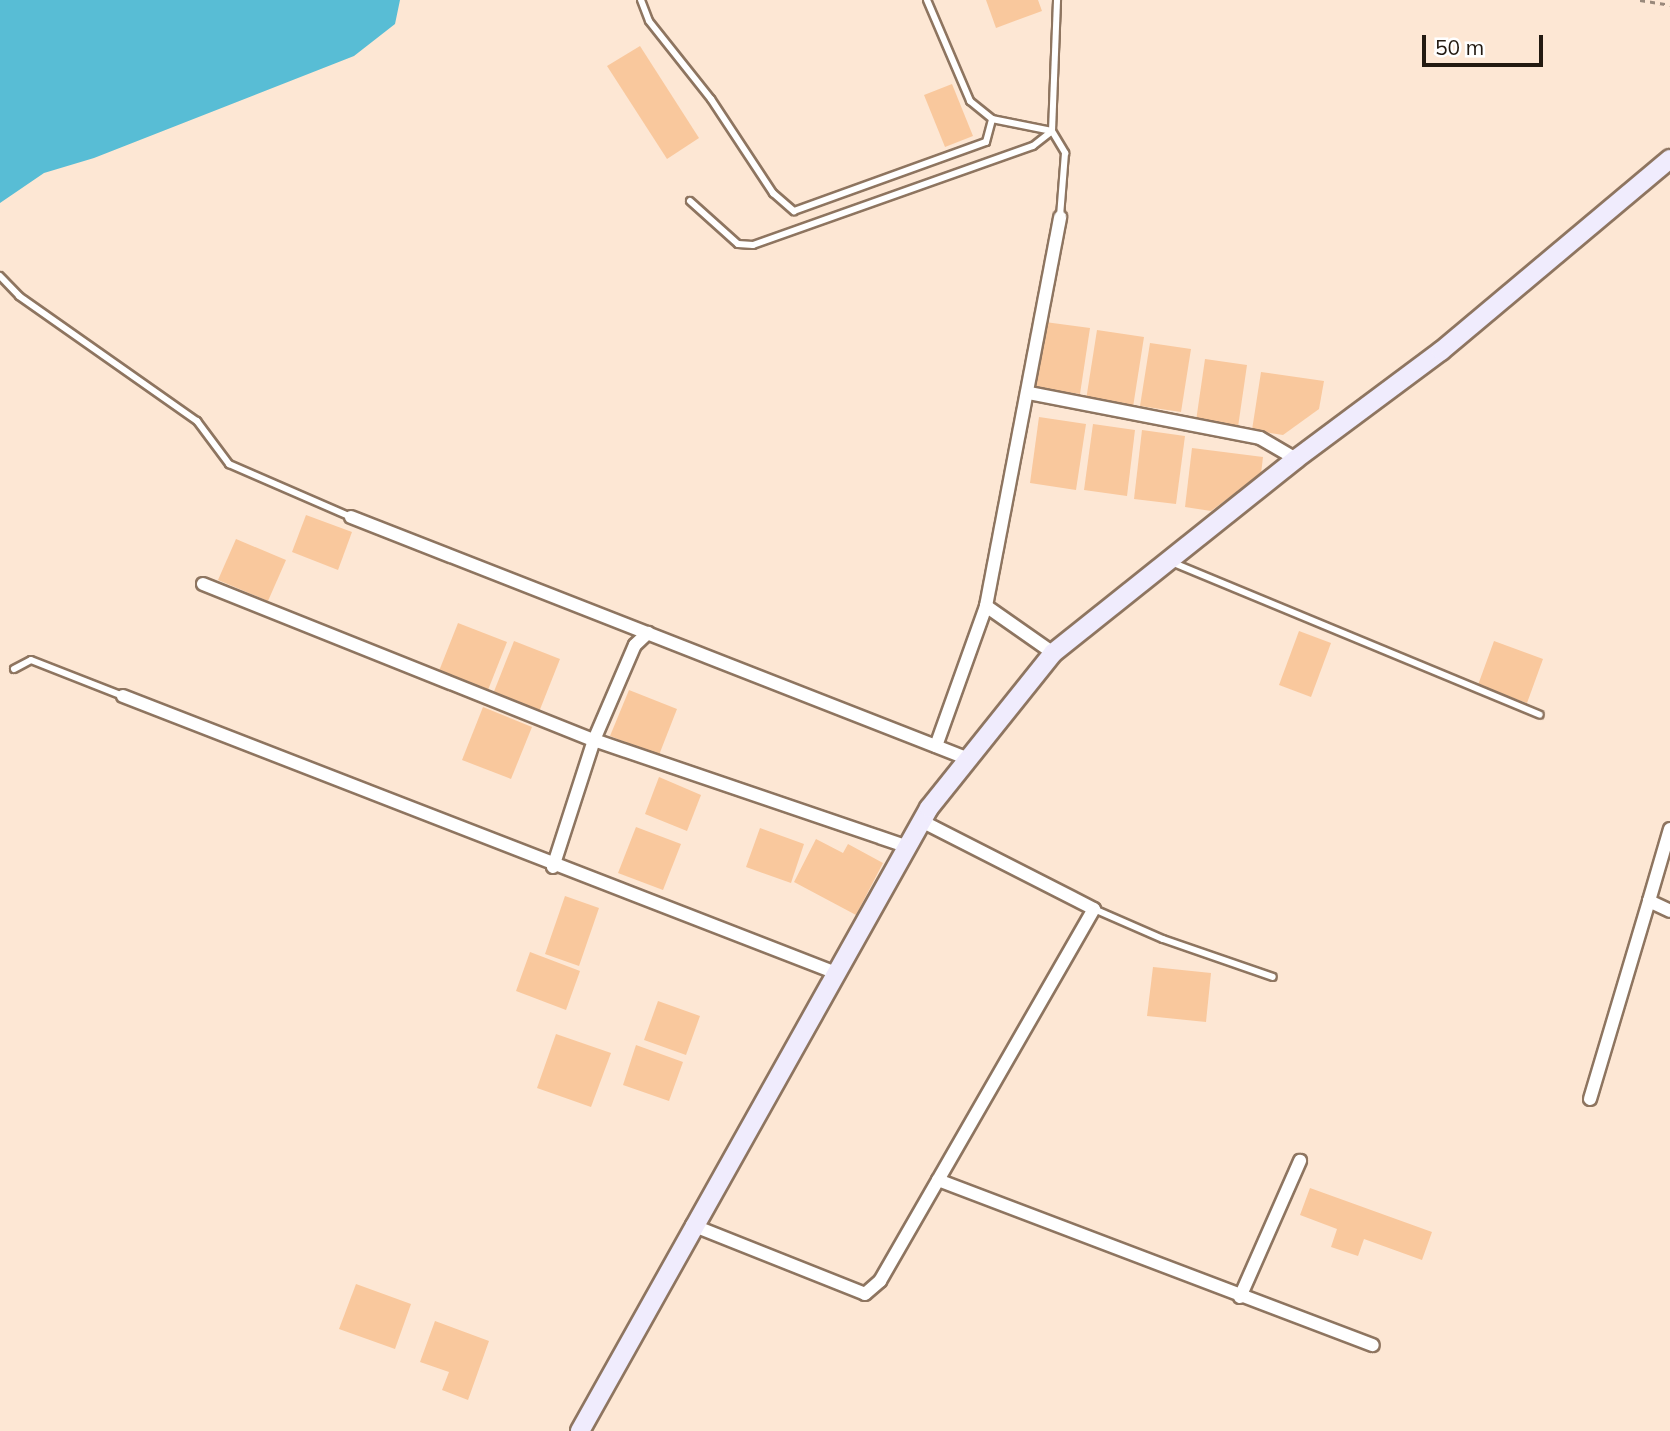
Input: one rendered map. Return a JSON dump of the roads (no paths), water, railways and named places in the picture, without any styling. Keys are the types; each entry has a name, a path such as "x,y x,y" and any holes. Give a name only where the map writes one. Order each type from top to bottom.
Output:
{"main road":[{"path":"580,1431 692,1225 921,821 966,758 1053,653 1296,459 1441,352 1670,159"}],"street":[{"path":"936,746 986,606 1029,393 1060,216"},
{"path":"1029,393 1260,438 1296,459"},
{"path":"351,517 966,758"},
{"path":"203,584 594,740 906,846"},
{"path":"986,606 1053,653"},
{"path":"553,867 594,740 635,645 648,633"},
{"path":"123,696 553,867 836,973"},
{"path":"692,1225 865,1294 880,1281 1094,909 921,821"},
{"path":"1590,1099 1670,829"},
{"path":"1649,901 1670,911"},
{"path":"1240,1297 1300,1161"},
{"path":"938,1180 1240,1297 1373,1345"}],"lane":[{"path":"641,0 649,21 711,99 773,193 794,211 986,142 992,119"},
{"path":"927,0 970,101 992,119 1052,131"},
{"path":"1057,0 1052,131 1065,153 1060,216"},
{"path":"690,201 738,244 753,245 1033,146 1052,131"},
{"path":"0,276 19,296 197,421 229,464 351,517"},
{"path":"1169,562 1540,715"},
{"path":"14,669 31,660 123,696"},
{"path":"1094,909 1163,939 1273,977"}],"water":[{"path":"0,0 400,0 395,24 354,56 94,158 44,173 0,203"}]}
